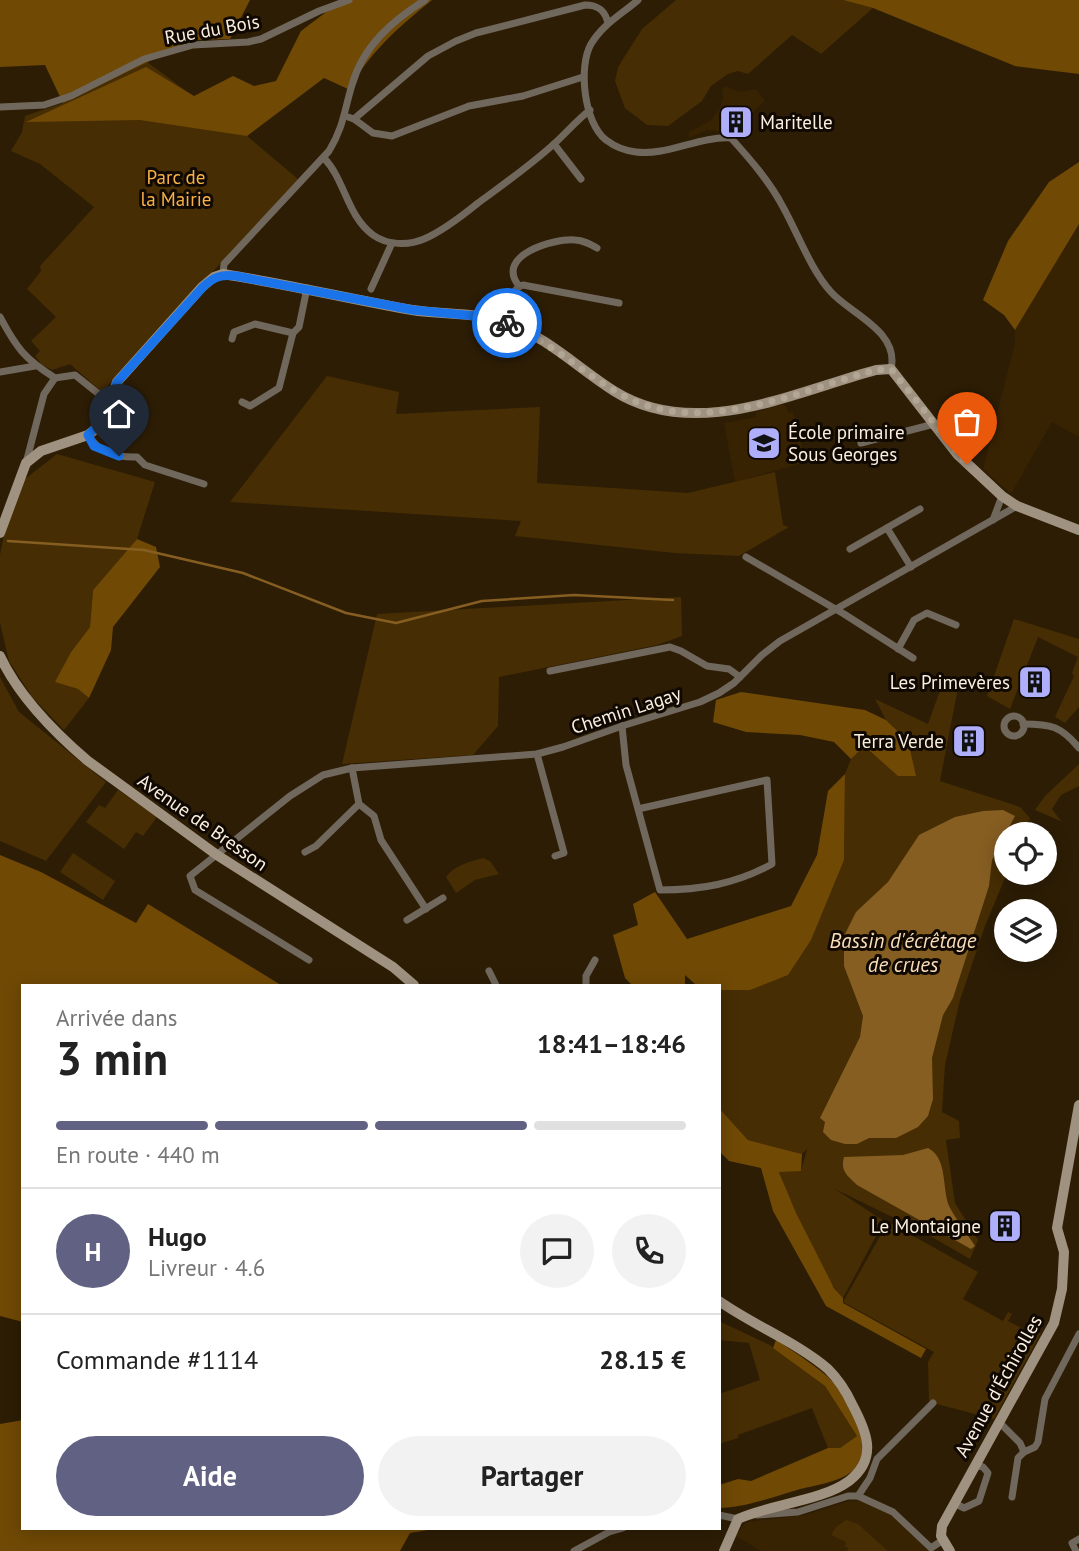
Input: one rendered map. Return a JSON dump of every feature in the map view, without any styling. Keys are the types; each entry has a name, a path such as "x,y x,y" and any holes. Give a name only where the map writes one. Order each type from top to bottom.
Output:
{"street":[{"name":"Rue du Bois","path":"0,107 44,105 71,96 144,58 193,44 261,39 349,0"},
{"path":"223,274 223,267 229,258 324,158 340,133 356,71 375,40 425,0"},
{"path":"638,0 608,23 591,45 583,77 595,125 604,139 635,152 655,152 709,138 731,138 781,203 824,283 834,295 864,317 881,334 893,361 891,369"},
{"path":"354,119 429,56 466,36 585,5 600,8 608,23"},
{"path":"345,116 354,119 373,133 392,136 469,106 523,96 583,77"},
{"path":"324,158 362,224 373,234 393,243 413,242 426,239 485,198 554,144 590,110"},
{"path":"554,144 581,179"},
{"path":"519,286 515,281 515,264 523,254 540,246 573,239 597,248"},
{"path":"371,289 393,243"},
{"path":"26,463 41,450 88,435 105,419 117,382 202,288 214,277 223,274 413,310 476,316 508,323 534,334 615,391 639,404 663,411 703,414 734,410 876,370 891,369"},
{"path":"508,323 513,293 523,285 619,303"},
{"path":"242,402 250,406 279,388 293,333 299,327 307,288"},
{"path":"0,317 13,342 29,361 55,378 75,376 110,403"},
{"path":"232,339 234,332 255,324 293,333"},
{"path":"0,372 36,365"},
{"path":"891,369 967,464 1002,496 1017,506 1079,530"},
{"path":"0,533 26,463 44,394 55,378"},
{"path":"859,432 862,443 934,424"},
{"path":"88,435 94,446 123,458 137,457 145,465 204,484"},
{"path":"993,521 1002,496"},
{"name":"Chemin Lagay","path":"309,960 195,890 190,876 290,796 323,775 352,768 537,754 700,702 719,693 740,677 779,641 1017,506"},
{"path":"850,549 920,509"},
{"path":"887,528 911,567"},
{"path":"746,556 913,658"},
{"path":"898,649 914,620 927,613 956,625"},
{"path":"550,671 670,647 707,666 729,669 740,677"},
{"name":"Avenue de Bresson","path":"0,656 18,688 73,748 217,855 393,967 413,984"},
{"path":"1024,724 1051,725 1067,734 1079,748"},
{"path":"622,726 626,765 660,890 691,890 731,882 750,877 772,864 767,780 638,809"},
{"path":"537,754 564,853 555,856"},
{"path":"352,768 359,804 374,816 381,840 426,909"},
{"path":"305,852 316,846 359,804"},
{"path":"407,920 443,898"},
{"path":"586,984 586,976 595,960"},
{"path":"489,971 496,984"},
{"name":"Avenue d'Échirolles","path":"943,1541 942,1526 1051,1330 1060,1304 1064,1252 1057,1228 1079,1105"},
{"path":"721,1302 809,1355 828,1370 846,1392 867,1436 868,1448 862,1466 848,1482 830,1491 738,1519 721,1515"},
{"path":"1012,1497 1018,1458 1038,1442 1045,1399 1079,1334"},
{"path":"858,1496 870,1478 877,1459 933,1403"},
{"path":"999,1422 1020,1443 1024,1452"},
{"path":"954,1503 964,1508 979,1501 988,1473 983,1467 975,1465"},
{"path":"750,1514 798,1512 848,1496 858,1496 893,1511 931,1548 943,1541 950,1551"},
{"path":"724,1551 738,1519"},
{"path":"574,1551 616,1530"},
{"path":"1076,1551 1072,1543 1079,1539"}],"shaded area":[{"path":"0,0 250,0 230,39 193,40 63,103 45,65 0,67"},
{"path":"342,0 432,0 386,41 348,89 324,78 247,136 140,120 26,122 146,67 194,96 233,76 254,86 276,81 301,31"},
{"path":"843,0 1079,0 1079,74 1015,66 873,8"},
{"path":"725,86 739,92 756,89 765,101 741,123 735,118 729,123 734,133 707,130 689,138 689,132 711,120 720,108 722,88"},
{"path":"1079,162 1079,224 1015,330 1004,315 983,300 1008,241 1049,182"},
{"path":"1079,224 1079,437 1052,422 1011,494 983,469 1015,343 1015,330"},
{"name":"École primaire Sous Georges","path":"782,404 787,407 788,413 793,412 806,462 735,482 724,423 756,417 756,412"},
{"path":"137,539 156,547 160,567 113,627 111,650 89,698 78,689 55,682 71,652 90,627 93,590"},
{"path":"741,692 865,710 886,720 908,741 916,776 898,776 864,746 851,759 834,742 800,735 746,732 713,722 716,700"},
{"path":"845,774 844,860 811,940 788,975 750,990 721,990 721,984 695,984 685,975 685,984 631,984 625,978 613,935 638,925 633,904 655,892 687,939 791,906 817,855 828,791"},
{"path":"0,855 41,872 136,923 148,904 279,984 21,984 21,1321 0,1316"},
{"path":"721,1110 748,1140 802,1154 801,1171 779,1172 796,1213 834,1288 843,1298 843,1303 926,1349 921,1358 826,1306 773,1211 761,1168 729,1161 721,1153"},
{"path":"776,1340 819,1369 839,1389 859,1427 862,1438 861,1458 851,1472 837,1480 748,1504 721,1508 721,1484 738,1479 751,1481 828,1448 840,1448 857,1436 825,1386 773,1348"},
{"path":"21,1420 21,1530 429,1530 410,1533 400,1551 0,1551 0,1424"},
{"path":"860,1500 893,1515 928,1551 761,1551 736,1536 744,1524 749,1522 804,1515"}],"green space":[{"path":"676,0 843,0 873,8 821,54 792,35 748,74 738,71 728,74 711,86 702,101 668,126 647,125 625,108 615,81 618,67 642,29"},
{"name":"Parc de la Mairie","path":"147,62 247,136 298,179 102,392 70,364 52,370 42,365 35,356 40,351 31,341 56,317 27,289 41,271 40,266 94,207 40,164 11,151 22,132 25,116 63,103"},
{"path":"327,376 399,392 396,414 540,407 537,483 688,493 775,472 783,525 789,527 739,556 674,553 515,536 521,521 230,502"},
{"path":"57,454 155,482 137,539 93,590 90,627 71,652 56,682 78,689 89,698 64,730 32,697 9,661 0,623 0,555 5,529 20,483"},
{"path":"681,597 682,636 657,645 499,677 498,726 473,755 342,764 377,614"},
{"path":"1014,619 1079,639 1079,707 1065,723 1055,717 1074,676 1072,673 1078,657 1038,637 1010,709 987,696"},
{"path":"0,677 19,712 106,782 46,861 0,841"},
{"path":"943,682 959,683 940,781 1020,807 1030,818 1028,822 994,822 994,885 1002,885 994,899 960,1000 945,1065 942,1112 959,1121 960,1138 946,1140 955,1203 978,1240 970,1259 925,1233 835,1189 884,1221 843,1298 814,1254 779,1171 801,1171 807,1149 802,1154 748,1140 721,1110 721,990 750,990 844,860 845,774 851,759 863,746 898,775 908,741 886,720 875,699 928,724"},
{"path":"1079,764 1079,786 1061,795 1052,809 1061,821 1079,829 1035,810 1045,796"},
{"path":"118,790 157,817 143,836 136,832 124,849 86,822 99,805 105,808"},
{"path":"73,853 115,881 103,900 60,872"},
{"path":"483,858 490,861 499,874 475,880 456,893 446,877 458,867"},
{"path":"888,1222 978,1272 963,1299 1003,1321 1008,1312 1012,1314 1008,1321 1035,1335 1037,1331 1041,1333 994,1419 929,1402 928,1362 934,1352 843,1302"},
{"path":"721,1322 770,1345 825,1386 857,1436 840,1448 828,1448 812,1408 721,1443 721,1393 760,1380 749,1343 721,1340"},
{"path":"846,1520 858,1524 888,1551 847,1551 846,1542 831,1535 836,1527"}],"water":[{"name":"Bassin d'écrêtage de crues","path":"1003,810 1015,816 1012,822 994,822 994,856 989,886 953,998 943,1015 932,1058 933,1099 928,1116 918,1127 896,1138 869,1138 857,1144 831,1140 823,1132 825,1122 820,1118 860,1037 863,1016 844,966 844,936 856,912 888,882 919,835 955,817"},
{"path":"928,1148 939,1159 947,1201 975,1246 971,1249 857,1185 843,1166 844,1157 903,1155"}],"waterway":[{"path":"8,541 144,550 243,573 346,613 396,623 482,601 574,595 673,600"}],"way so far":[{"path":"507,323 534,334 615,391 639,404 663,411 703,414 734,410 876,370 891,369 967,464"}],"place":[{"name":"Maritelle","path":"736,122"},
{"name":"École primaire Sous Georges","path":"764,443"},
{"name":"Les Primevères","path":"1035,682"},
{"name":"Terra Verde","path":"969,741"},
{"name":"Le Montaigne","path":"1005,1226"}],"route":[{"path":"119,456 94,446 88,435 105,419 117,382 214,277 223,274 236,276 413,310 476,316 507,323"}]}
